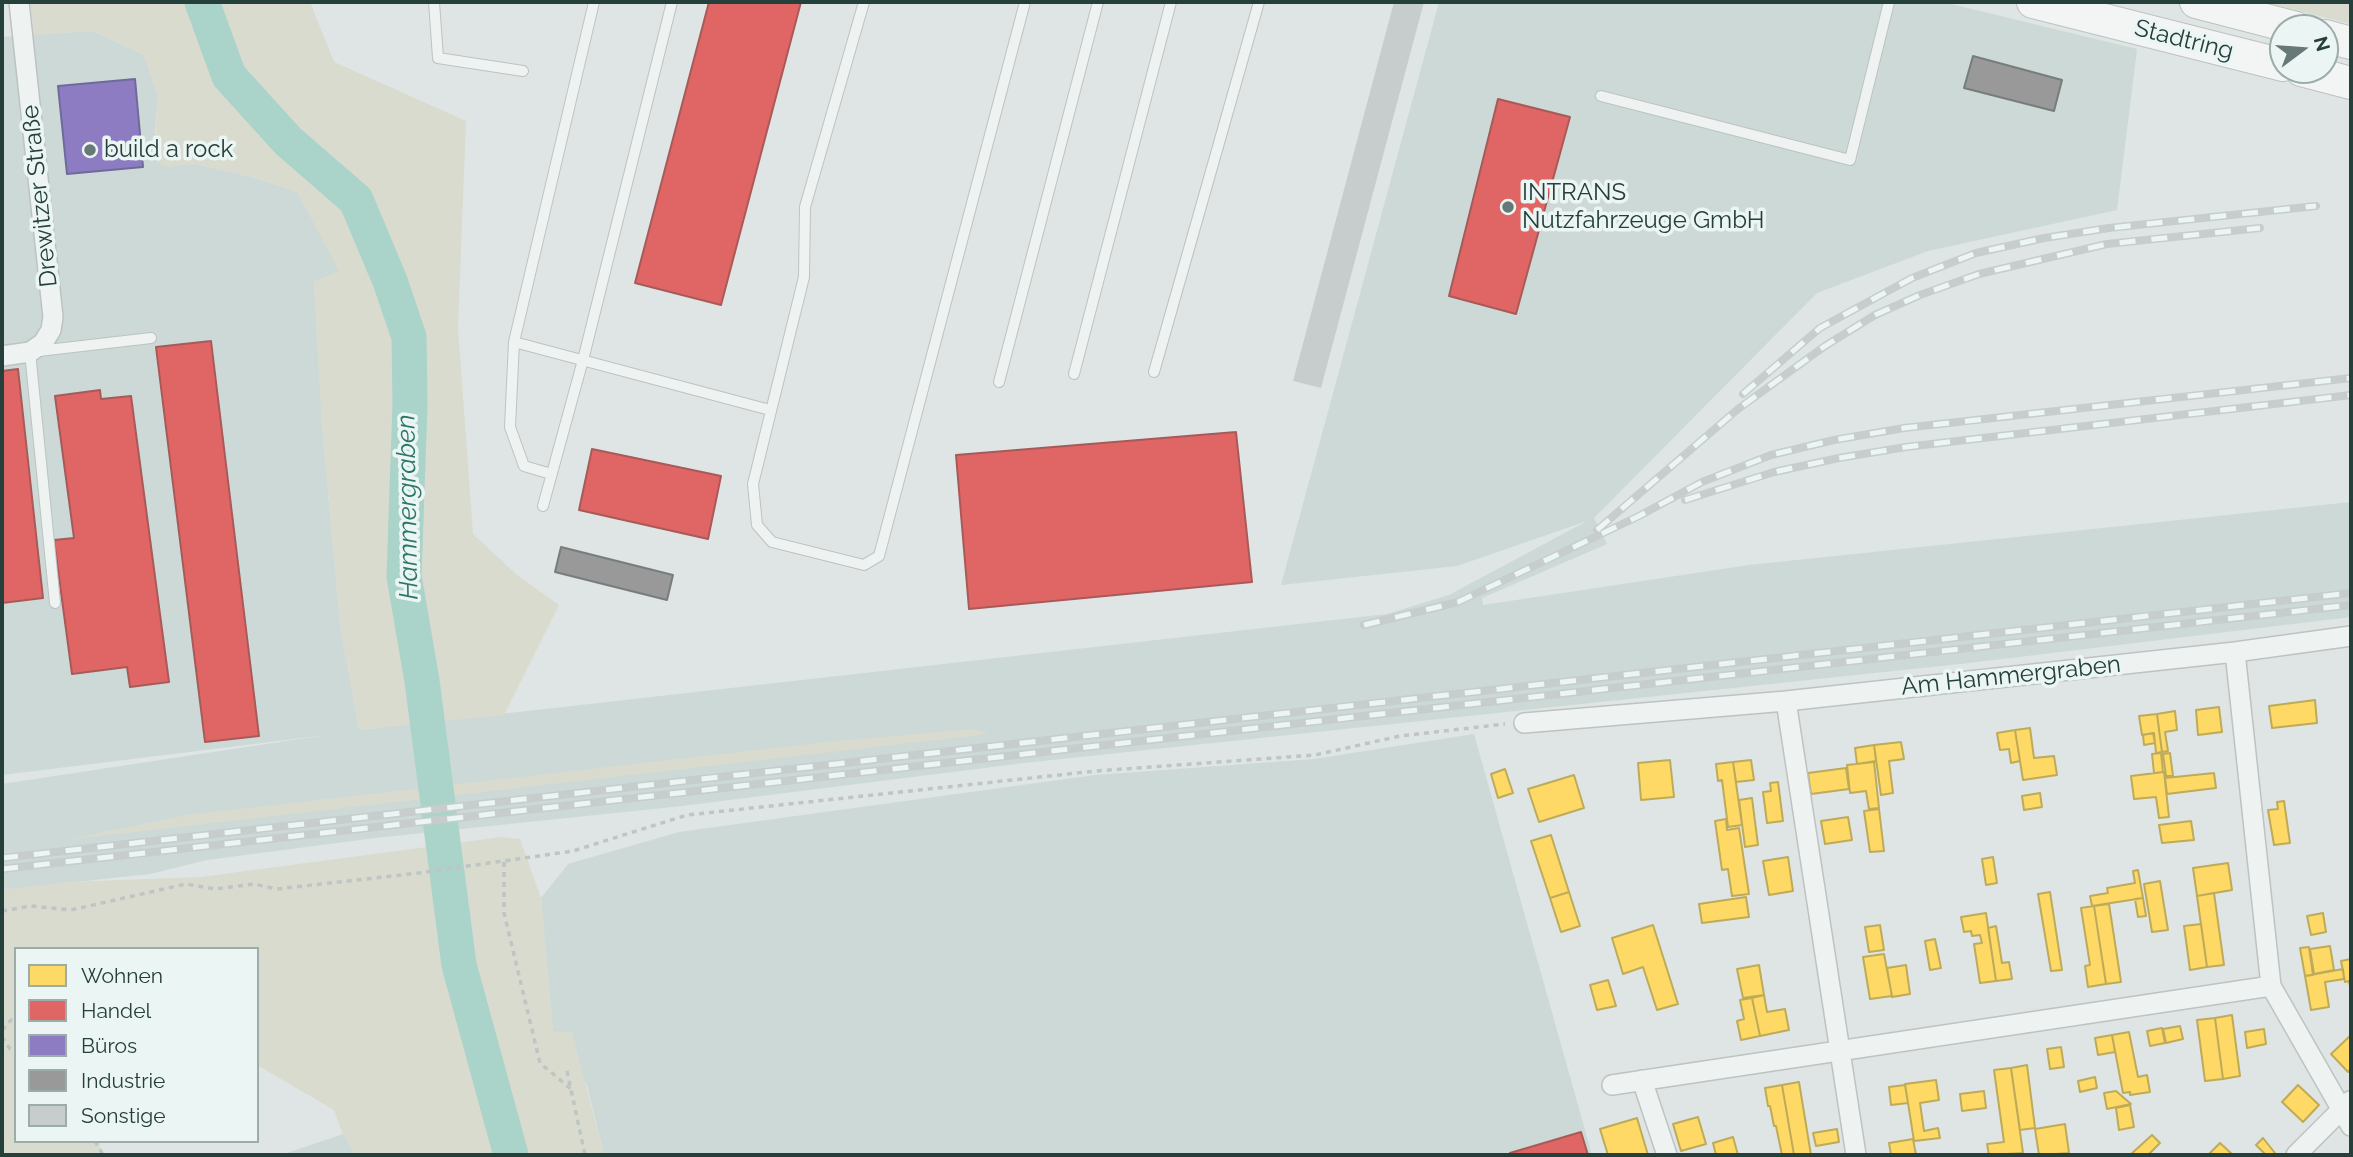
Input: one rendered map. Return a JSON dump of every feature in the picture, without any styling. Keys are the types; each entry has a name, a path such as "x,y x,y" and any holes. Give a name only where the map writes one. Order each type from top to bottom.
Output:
{"main road":[{"name":"Stadtring","path":"2033,2 2262,44"},
{"name":"Stadtring","path":"2196,2 2262,44"}],"street":[{"name":"Drewitzer Straße","path":"19,2 53,317 51,330 43,344 30,352"},
{"path":"2,356 30,352"},
{"name":"Am Hammergraben","path":"1524,723 1786,701 2235,652 2351,635"},
{"path":"2235,652 2271,986 2348,1111 2297,1155"},
{"path":"1786,701 1856,1155"},
{"path":"1612,1085 2271,986"},
{"path":"1642,1080 1667,1155"}],"lane":[{"path":"434,2 438,58 523,71"},
{"path":"551,474 524,466 510,427 514,342 594,2"},
{"path":"543,506 583,360 672,2"},
{"path":"864,2 805,207 804,277 753,484 757,526 772,542 863,565 879,556 1025,2"},
{"path":"999,382 1098,2"},
{"path":"1074,374 1171,2"},
{"path":"1154,372 1259,2"},
{"path":"1601,96 1850,160 1889,2"},
{"path":"55,603 30,352 151,338"},
{"path":"514,342 770,410"}],"path":[{"path":"2,911 31,906 71,910 186,884 215,889 254,884 277,889 419,873 573,851 687,815 1096,771 1315,755 1400,737 1494,724 1524,723"},
{"path":"504,862 504,914 540,1063 571,1089"},
{"path":"2,1037 14,1051"},
{"path":"567,1071 585,1155"}],"shaded area":[{"path":"30,2 310,2 334,62 466,121 458,328 473,534 517,575 559,605 504,715 359,730 340,624 322,424 314,282 339,271 297,192 248,176 196,164 165,167 154,159 158,96 144,55 93,31 34,35"},
{"path":"1439,2 1943,2 2137,49 2117,210 1928,251 1817,293 1594,518 1607,544 1482,598 1483,605 1749,565 2351,502 2351,617 1969,663 1024,763 682,806 375,838 207,860 150,874 2,890 2,784 319,736 2,775 2,37 93,31 144,55 158,96 155,132 165,166 196,164 248,176 298,192 340,271 314,282 322,424 340,624 359,730 1387,614 1449,595 1587,521 1457,566 1281,585"},
{"path":"2264,2 2351,2 2351,24 2339,21 2339,14 2311,14"},
{"path":"974,729 989,734 65,840 186,815 835,741"},
{"path":"1474,734 1592,1155 604,1155 587,1085 553,1031 541,898 568,864 679,832 1095,775 1314,759"},
{"path":"502,837 520,839 541,898 553,1031 572,1032 604,1155 356,1155 343,1134 334,1110 259,1066 259,947 14,947 14,1143 99,1143 103,1155 2,1155 2,890 66,882 201,877"},
{"path":"343,1134 356,1155 281,1155"}],"building: Wohnen":[{"path":"2315,700 2317,723 2272,728 2269,706"},
{"path":"2219,707 2222,732 2198,735 2196,710"},
{"path":"2175,711 2177,730 2165,732 2168,751 2162,752 2157,714"},
{"path":"2157,714 2162,752 2156,753 2154,733 2142,735 2139,716"},
{"path":"2030,728 2034,758 2054,756 2057,775 2023,780 2015,730"},
{"path":"2015,730 2020,761 2011,763 2009,749 2000,750 1997,733"},
{"path":"2153,733 2155,743 2144,745 2143,735"},
{"path":"1901,742 1904,759 1889,761 1893,793 1881,795 1874,745"},
{"path":"1874,745 1876,761 1857,764 1855,748"},
{"path":"2161,753 2163,772 2154,773 2152,754"},
{"path":"2170,753 2173,776 2166,776 2163,754"},
{"path":"1670,760 1674,797 1641,800 1638,763"},
{"path":"1751,760 1754,780 1736,782 1733,762"},
{"path":"1733,762 1742,825 1728,827 1722,780 1718,781 1716,764"},
{"path":"1874,762 1879,808 1869,809 1866,791 1850,793 1847,765"},
{"path":"1846,768 1849,789 1811,794 1808,773"},
{"path":"1505,769 1513,793 1498,798 1491,774"},
{"path":"2164,772 2169,817 2159,818 2156,797 2134,799 2131,776"},
{"path":"2214,773 2216,788 2167,794 2165,778"},
{"path":"1574,775 1584,808 1539,822 1528,789"},
{"path":"1778,782 1783,821 1767,823 1763,792 1771,791 1770,783"},
{"path":"2040,793 2042,807 2024,810 2022,796"},
{"path":"1752,798 1758,845 1745,847 1739,800"},
{"path":"2284,801 2290,843 2274,845 2268,810 2278,809 2277,802"},
{"path":"1879,809 1884,851 1870,852 1864,811"},
{"path":"1848,817 1852,840 1825,844 1821,821"},
{"path":"1726,819 1727,830 1739,828 1749,894 1732,896 1728,869 1722,870 1715,821"},
{"path":"2191,821 2194,840 2162,843 2159,825"},
{"path":"1551,835 1569,892 1550,898 1531,841"},
{"path":"1788,857 1793,891 1769,895 1763,861"},
{"path":"1993,857 1997,883 1986,885 1982,859"},
{"path":"2228,863 2232,890 2197,896 2193,868"},
{"path":"2138,870 2143,898 2092,906 2090,896 2108,893 2107,888 2135,883 2133,871"},
{"path":"2160,881 2168,930 2152,932 2144,884"},
{"path":"1569,892 1580,926 1561,932 1550,898"},
{"path":"2050,892 2062,970 2051,971 2038,894"},
{"path":"2214,893 2224,965 2207,967 2197,896"},
{"path":"1746,897 1749,917 1702,923 1699,904"},
{"path":"2143,898 2146,916 2138,917 2135,899"},
{"path":"2109,904 2121,982 2106,984 2094,906"},
{"path":"2094,906 2106,984 2088,987 2085,966 2090,965 2081,908"},
{"path":"1986,913 1996,981 1980,983 1974,944 1982,943 1980,935 1972,936 1971,931 1964,932 1961,917"},
{"path":"2323,913 2326,932 2311,935 2307,916"},
{"path":"2201,924 2207,967 2190,970 2184,926"},
{"path":"1653,925 1678,1004 1657,1010 1643,967 1623,974 1612,938"},
{"path":"1880,925 1884,950 1869,952 1865,927"},
{"path":"1996,926 2002,963 2009,962 2012,979 1996,981 1988,928"},
{"path":"1935,939 1941,968 1930,970 1925,941"},
{"path":"2330,946 2334,970 2314,974 2310,949"},
{"path":"2309,947 2313,975 2305,976 2300,948"},
{"path":"1884,954 1892,996 1870,999 1863,957"},
{"path":"2351,959 2351,991 2349,981 2345,982 2341,961"},
{"path":"1759,965 1764,995 1743,998 1737,969"},
{"path":"1906,965 1910,994 1892,997 1887,968"},
{"path":"2343,969 2344,979 2325,982 2329,1007 2311,1010 2305,976"},
{"path":"1608,980 1616,1006 1597,1010 1590,985"},
{"path":"1764,995 1767,1012 1785,1009 1789,1030 1760,1036 1752,998"},
{"path":"1752,998 1760,1036 1741,1040 1737,1021 1744,1019 1740,1000"},
{"path":"2232,1015 2240,1076 2223,1079 2215,1018"},
{"path":"2215,1018 2223,1079 2205,1081 2197,1020"},
{"path":"2180,1026 2183,1039 2166,1043 2163,1029"},
{"path":"2162,1028 2165,1043 2150,1046 2147,1031"},
{"path":"2264,1029 2266,1044 2247,1048 2245,1032"},
{"path":"2129,1032 2138,1077 2147,1075 2150,1092 2130,1095 2130,1092 2123,1093 2112,1035"},
{"path":"2112,1035 2115,1052 2098,1055 2095,1038"},
{"path":"2351,1035 2351,1069 2348,1072 2331,1054"},
{"path":"2061,1047 2064,1067 2050,1069 2047,1049"},
{"path":"2027,1065 2035,1128 2020,1130 2011,1068"},
{"path":"2011,1068 2023,1153 1989,1155 1987,1144 2004,1142 1994,1070"},
{"path":"2095,1077 2097,1088 2080,1092 2078,1081"},
{"path":"1936,1080 1939,1100 1920,1103 1924,1131 1938,1128 1940,1138 1914,1141 1905,1084"},
{"path":"1799,1082 1811,1155 1794,1155 1782,1085"},
{"path":"1782,1085 1794,1155 1782,1155 1776,1126 1768,1106 1765,1088"},
{"path":"1905,1085 1908,1103 1891,1105 1889,1087"},
{"path":"2298,1085 2319,1105 2303,1122 2282,1102"},
{"path":"1984,1091 1986,1108 1962,1111 1960,1094"},
{"path":"2116,1091 2131,1104 2107,1109 2104,1093"},
{"path":"2130,1105 2134,1127 2119,1130 2116,1108"},
{"path":"1698,1117 1706,1144 1681,1151 1673,1124"},
{"path":"1637,1118 1648,1155 1608,1155 1600,1129"},
{"path":"2065,1124 2069,1153 2039,1155 2035,1129"},
{"path":"1837,1129 1839,1142 1816,1146 1813,1133"},
{"path":"2152,1135 2160,1143 2148,1155 2130,1155"},
{"path":"1733,1137 1738,1155 1716,1155 1713,1143"},
{"path":"2263,1138 2275,1153 2272,1155 2266,1155 2256,1145"},
{"path":"1913,1139 1916,1155 1891,1155 1889,1143"},
{"path":"2220,1143 2233,1155 2208,1155"}],"building: Handel":[{"path":"709,2 801,2 721,305 635,283"},
{"name":"INTRANS Nutzfahrzeuge GmbH","path":"1498,99 1570,117 1516,314 1449,296"},
{"path":"211,341 259,736 205,742 156,347"},
{"path":"18,369 43,598 2,603 2,371"},
{"path":"100,390 101,399 131,396 169,682 130,687 127,667 72,674 54,540 74,538 55,396"},
{"path":"1236,432 1252,582 969,609 956,455"},
{"path":"592,449 721,476 708,539 579,510"},
{"path":"1581,1132 1588,1155 1510,1153"}],"building: Büros":[{"path":"135,79 143,167 67,174 58,86"}],"building: Industrie":[{"path":"1973,56 2062,80 2054,111 1964,88"},
{"path":"561,547 673,575 667,600 555,572"}],"building: Sonstige":[{"path":"1394,2 1424,2 1321,388 1293,381"}],"waterway":[{"name":"Hammergraben","path":"202,2 229,76 288,141 356,200 390,281 409,337 410,405 404,576 422,681 459,965 511,1155"}],"railway":[{"path":"1743,394 1820,328 1912,278 1976,253 2044,238 2109,228 2316,206"},
{"path":"1597,530 1738,409 1825,346 1875,315 1920,295 1979,274 2107,244 2260,228"},
{"path":"1364,625 1458,602 1639,516 1702,482 1771,455 1834,440 1904,428 2351,378"},
{"path":"1685,500 1774,472 1906,447 2351,395"},
{"path":"2,858 2351,593"},
{"path":"2,869 2351,605"}],"place":[{"name":"build a rock","path":"90,150"},
{"name":"INTRANS Nutzfahrzeuge GmbH","path":"1508,207"}]}
